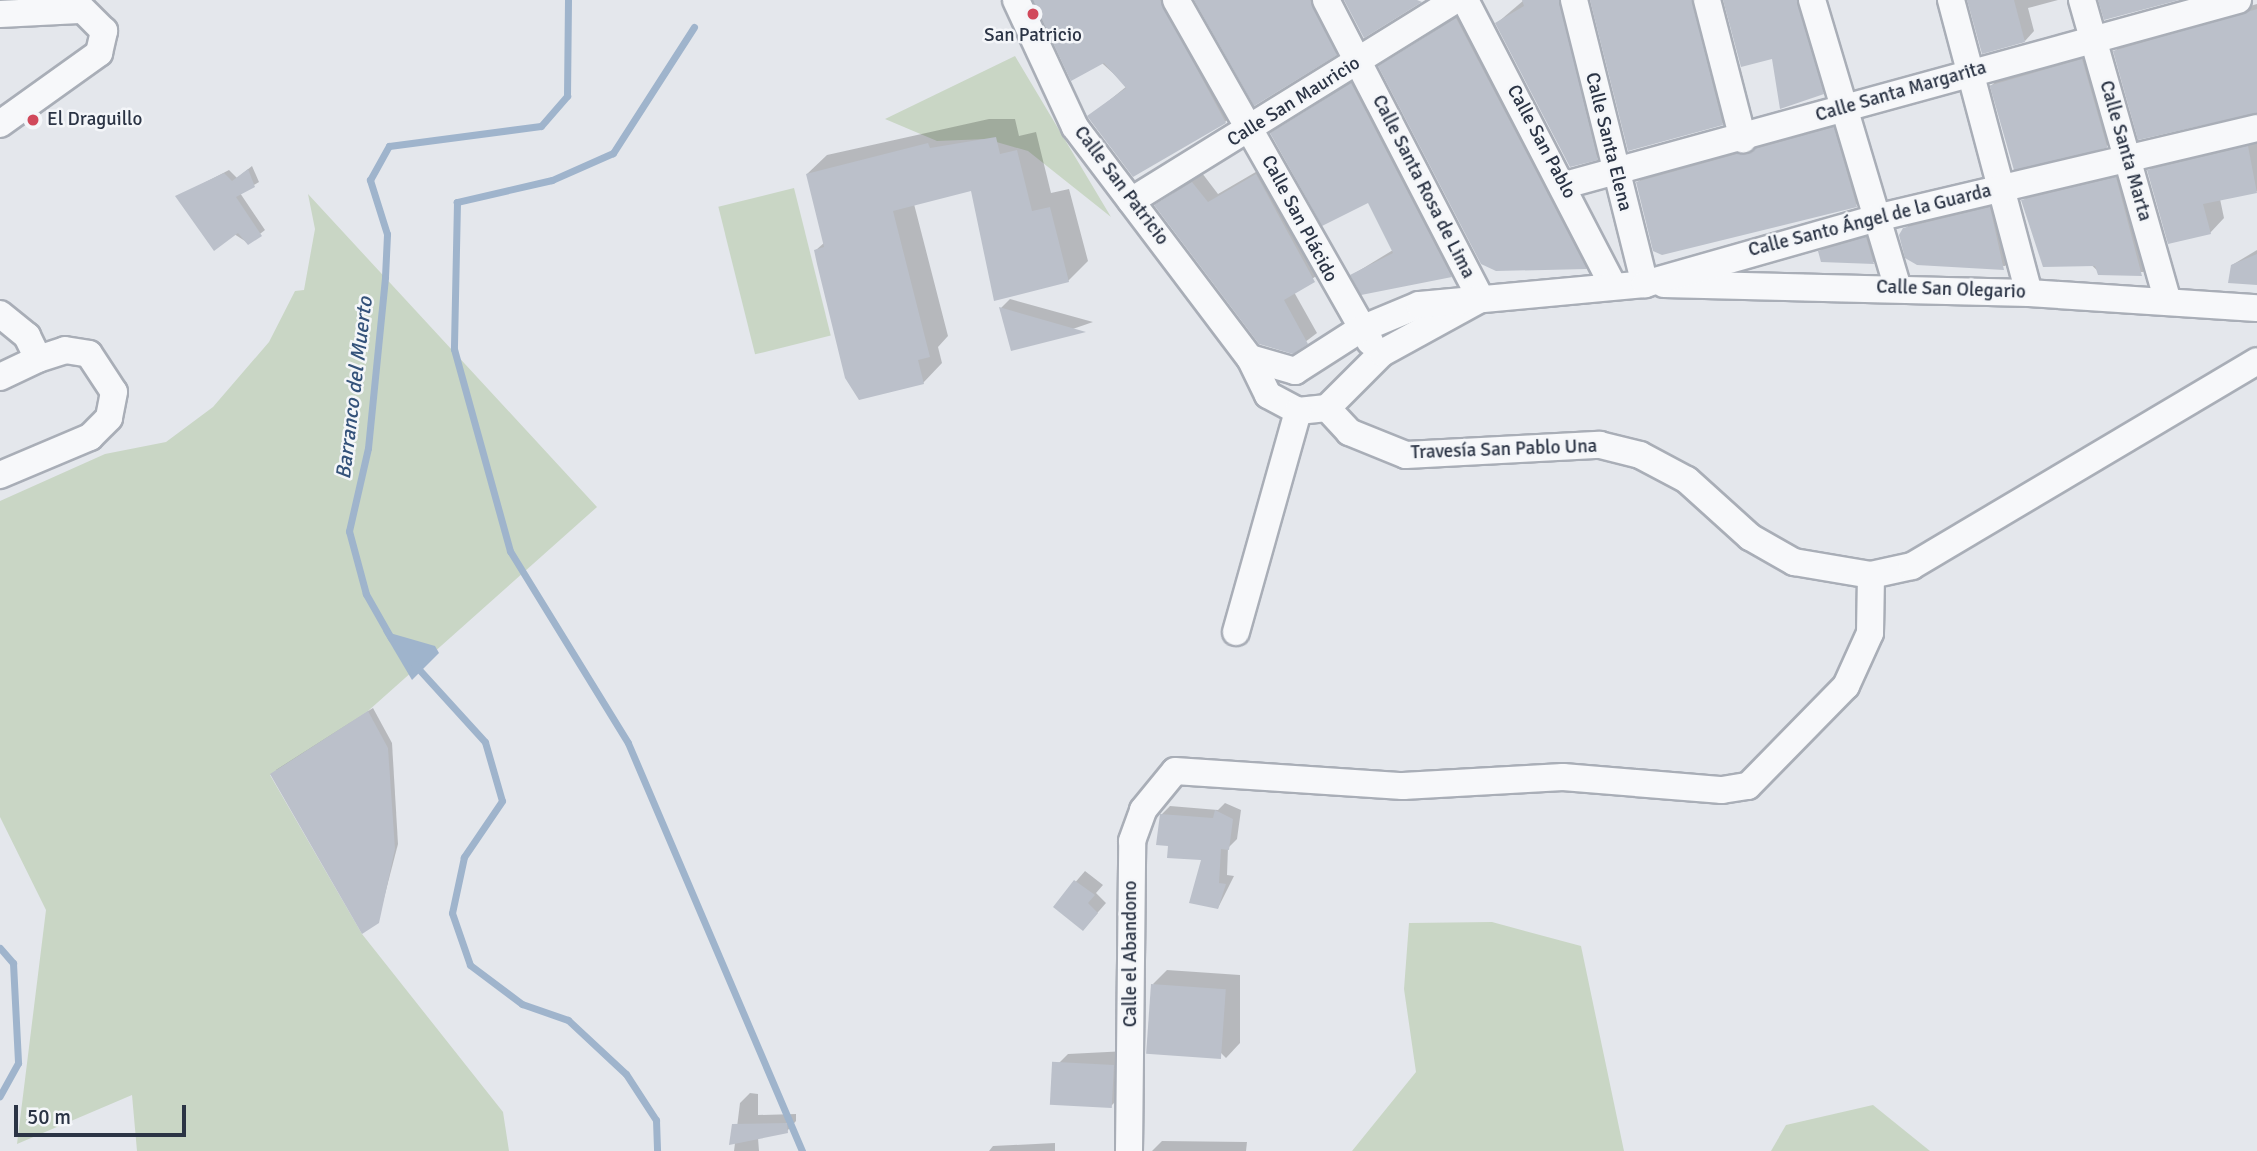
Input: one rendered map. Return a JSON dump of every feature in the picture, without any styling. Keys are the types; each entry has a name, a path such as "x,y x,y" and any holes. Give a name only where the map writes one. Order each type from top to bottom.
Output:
{"street":[{"name":"Calle San Patricio","path":"1016,0 1075,127 1250,358"},
{"name":"Calle San Plácido","path":"1176,0 1359,330 1382,353"},
{"name":"Calle Santa Rosa de Lima","path":"1326,0 1481,299"},
{"name":"Calle San Mauricio","path":"1131,201 1251,131 1455,0"},
{"name":"Calle San Pablo","path":"1465,0 1565,185 1614,285"},
{"name":"Calle Santa Elena","path":"1574,0 1614,172 1645,284"},
{"path":"1707,0 1743,139"},
{"path":"1812,0 1898,288"},
{"path":"1951,0 1999,189 2029,293"},
{"name":"Calle Santa Marta","path":"2082,0 2168,303"},
{"name":"Calle Santa Margarita","path":"1565,185 1743,139 2093,37 2226,2"},
{"path":"0,14 76,5 104,31 99,53 0,124"},
{"name":"Calle Santo Ángel de la Guarda","path":"1295,371 1359,330 1419,305 1645,284 1751,251 1876,218 2257,128"},
{"path":"1751,251 1756,284"},
{"name":"Calle San Olegario","path":"1645,284 1756,284 2029,293 2257,308"},
{"name":"Calle Santo Ángel de la Guarda","path":"1327,408 1382,353 1481,299"},
{"path":"0,314 27,336 38,359"},
{"path":"0,377 65,350 89,354 114,393 109,418 90,437 0,475"},
{"path":"1236,632 1292,407 1295,371 1250,358"},
{"path":"1250,358 1268,395 1292,407 1327,408"},
{"path":"1871,575 1912,566 2257,361"},
{"name":"Travesía San Pablo Una","path":"1327,408 1349,432 1406,455 1600,445 1640,455 1687,480 1750,537 1794,562 1871,575"},
{"name":"Calle el Abandono","path":"1129,1151 1132,841 1143,810 1175,771 1403,786 1563,777 1722,790 1748,786 1846,686 1870,633 1871,575"}],"green space":[{"path":"1015,56 1111,217 1028,151 986,139 937,141 885,119"},
{"path":"794,188 831,335 755,354 718,207"},
{"path":"308,194 597,507 368,711 270,775 362,934 503,1112 509,1151 137,1151 132,1095 17,1144 46,910 0,817 0,501 105,454 166,442 213,407 269,342 295,291 304,290 315,229"},
{"path":"1492,922 1581,946 1624,1151 1352,1151 1416,1072 1404,989 1409,923"},
{"path":"1873,1105 1930,1151 1771,1151 1786,1125"}],"water":[{"path":"383,631 435,646 439,653 412,680"}],"building":[{"path":"1033,0 1160,0 1226,123 1133,177 1087,116 1126,88 1104,63 1071,81"},
{"path":"1194,0 1310,0 1337,55 1254,106"},
{"path":"1344,0 1417,0 1422,2 1364,38"},
{"path":"1522,0 1559,0 1598,160 1570,167 1495,23 1524,6"},
{"path":"1590,0 1692,0 1723,125 1628,151"},
{"path":"1723,0 1797,0 1824,94 1780,109 1772,59 1741,67"},
{"path":"1967,0 2014,0 2025,42 1982,54"},
{"path":"2098,0 2179,0 2104,20"},
{"path":"2257,9 2257,113 2138,140 2113,51"},
{"path":"1456,18 1587,269 1496,271 1481,264 1378,66"},
{"path":"2082,59 2107,147 2015,174 1990,85"},
{"path":"1351,83 1452,277 1361,295 1350,275 1393,253 1368,203 1322,226 1270,133"},
{"path":"1834,127 1857,207 1662,255 1653,251 1636,182"},
{"path":"996,137 1000,154 1017,150 1032,211 1050,207 1069,282 994,301 971,191 893,211 930,357 918,360 924,384 859,400 845,378 817,264 814,250 824,247 806,174 928,143 930,148"},
{"path":"2248,146 2257,193 2203,204 2211,234 2168,244 2147,170"},
{"path":"248,169 255,187 236,197 262,236 248,245 238,233 214,251 175,196 224,173 232,181"},
{"path":"1256,174 1315,282 1284,300 1308,344 1293,354 1259,344 1154,205 1192,182 1208,202"},
{"path":"2116,177 2142,276 2098,275 2095,266 2043,267 2021,200"},
{"path":"1990,207 2004,270 1917,265 1905,258 1899,235 1903,228"},
{"path":"1866,237 1874,264 1821,262 1818,251"},
{"path":"2257,254 2257,285 2228,283 2231,265"},
{"path":"999,307 1086,332 1011,351"},
{"path":"368,711 388,748 395,849 379,923 362,934 270,774"},
{"path":"1215,810 1233,819 1229,850 1221,849 1219,883 1226,884 1218,909 1189,903 1201,860 1167,858 1168,846 1156,845 1160,814 1213,818"},
{"path":"1074,880 1095,895 1088,903 1098,913 1083,931 1053,907"},
{"path":"1151,984 1226,989 1221,1059 1146,1054"},
{"path":"1052,1062 1114,1065 1112,1108 1050,1105"},
{"path":"787,1123 788,1133 729,1145 732,1124"}],"waterway":[{"name":"Barranco del Muerto","path":"391,638 366,594 349,531 368,448 385,277 387,234 370,180 389,146 541,126 567,96 568,0"},
{"path":"694,27 613,153 552,180 457,202 454,349 510,551 628,743 802,1151"},
{"name":"Barranco del Muerto","path":"415,665 485,742 502,801 464,857 452,913 470,965 522,1004 568,1020 626,1074 656,1120 657,1151"},
{"path":"0,948 13,963 18,1063 0,1096"}],"place":[{"name":"San Patricio","path":"1033,14"},
{"name":"El Draguillo","path":"33,120"}]}
